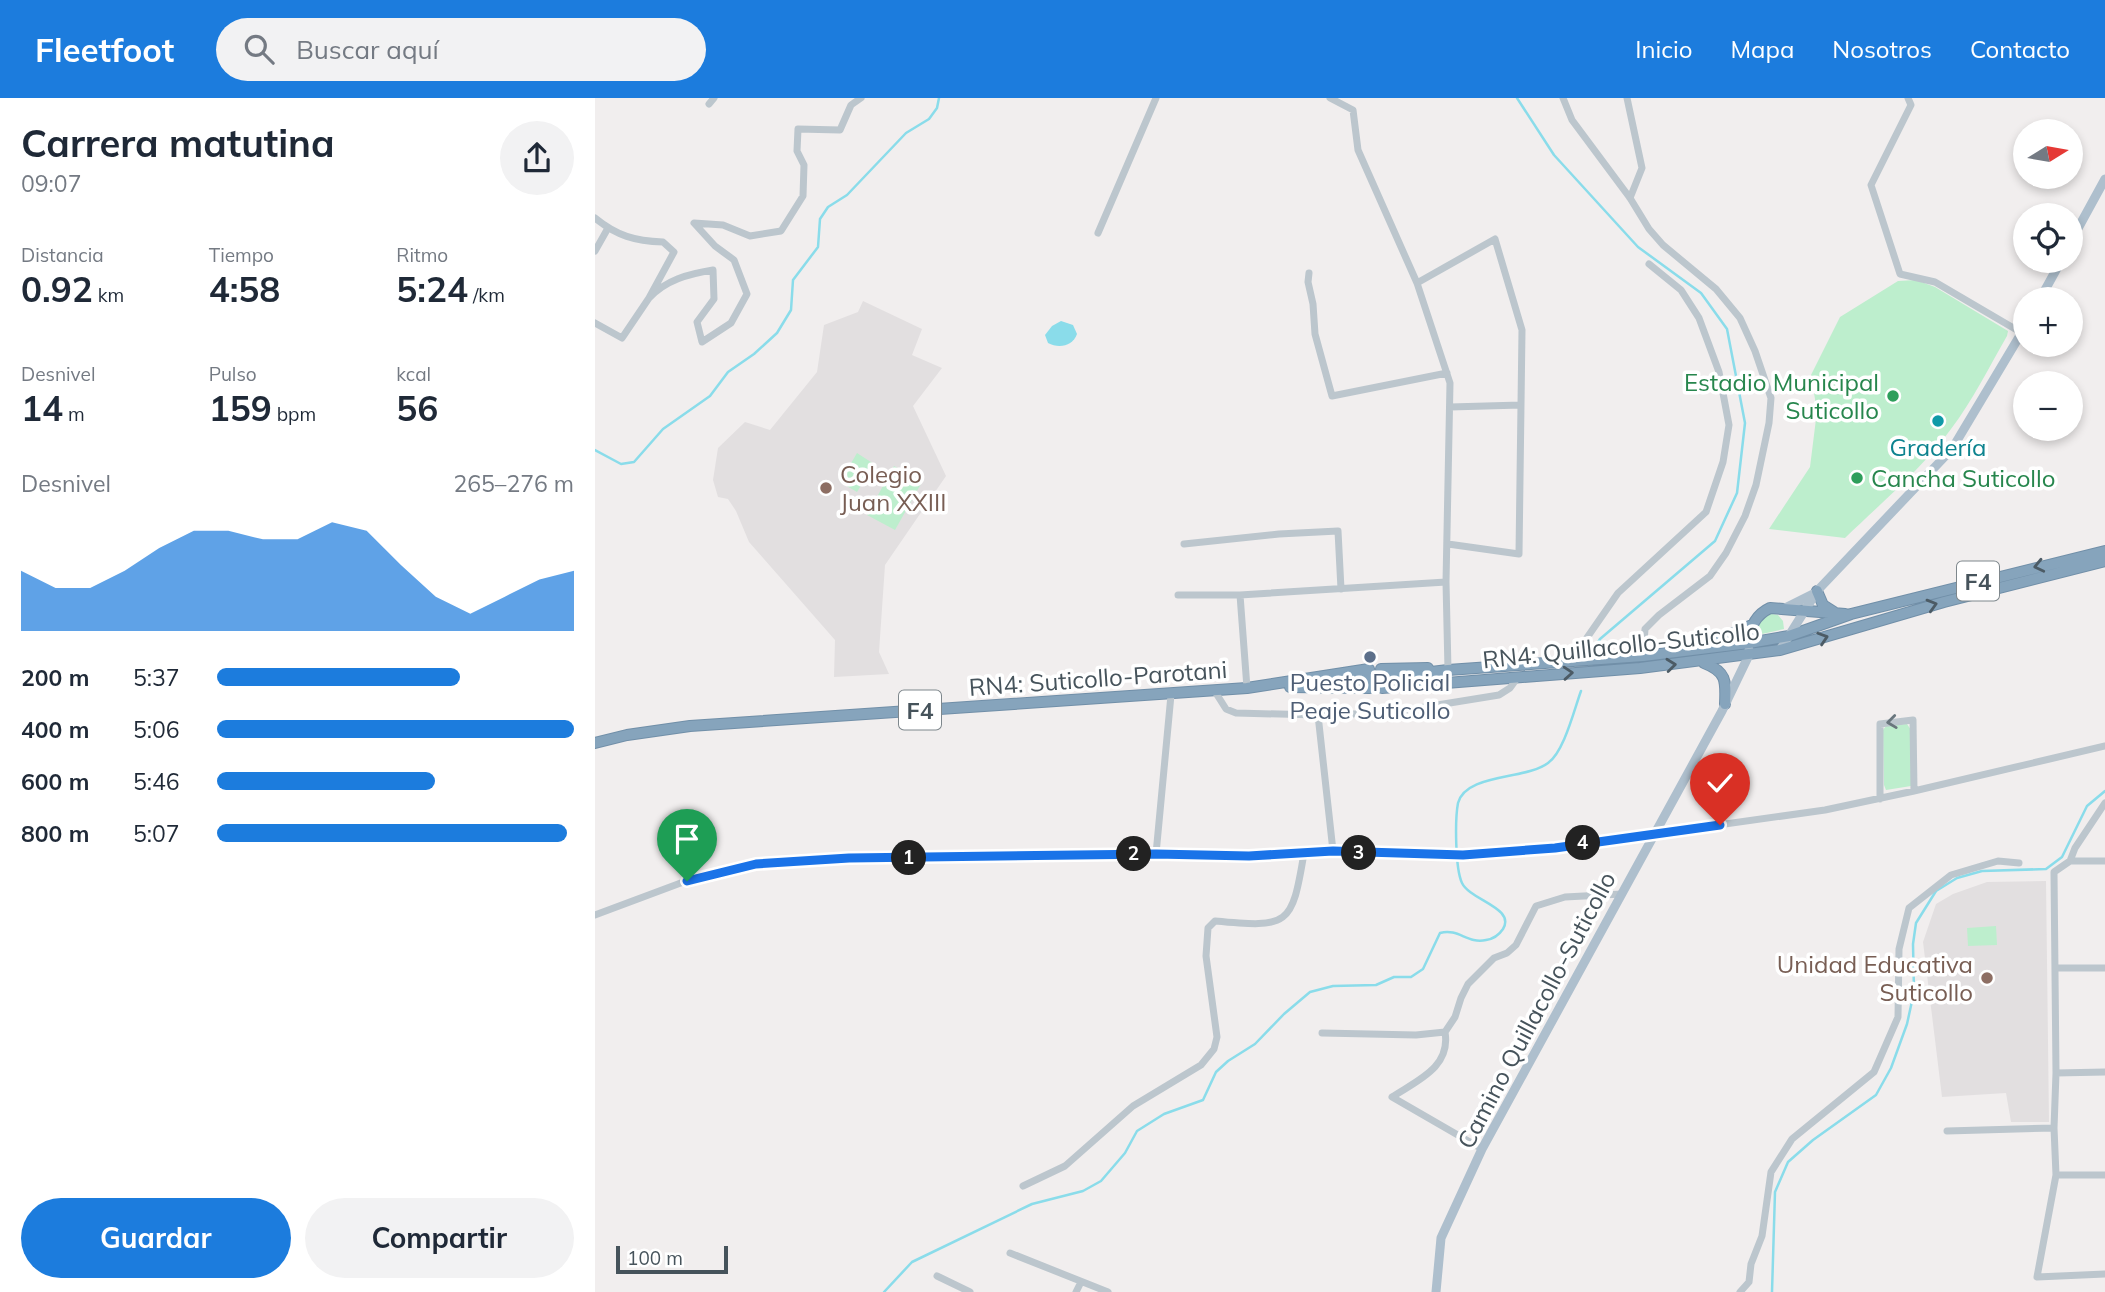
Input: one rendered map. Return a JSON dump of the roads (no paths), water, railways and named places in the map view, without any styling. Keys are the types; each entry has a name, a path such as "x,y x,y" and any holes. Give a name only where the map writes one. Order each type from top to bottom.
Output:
{"highway":[{"name":"RN4: Quillacollo-Suticollo","path":"1375,678 1643,656 1749,643 1789,636 1851,614 2105,551"},
{"name":"RN4: Quillacollo-Suticollo","path":"1375,678 1518,677 1701,662 1749,655 1780,650 1944,602 2105,561"},
{"path":"1817,591 1823,605 1837,613"},
{"path":"1689,651 1738,633 1752,625 1762,612 1770,608 1851,614"},
{"path":"1749,643 1752,625"},
{"path":"1701,662 1721,672 1726,687 1725,704"},
{"name":"RN4: Suticollo-Parotani","path":"1270,686 1329,689 1375,678"},
{"name":"RN4: Suticollo-Parotani","path":"595,743 627,735 690,726 1171,695 1295,682 1375,678"}],"main road":[{"path":"2083,219 2105,179"},
{"path":"1780,650 1817,591 1952,449 2013,347"},
{"path":"1785,608 1799,603 1817,591"},
{"name":"Camino Quillacollo-Suticollo","path":"1436,1292 1441,1238 1482,1149 1725,704 1749,655 1749,643"}],"street":[{"path":"649,298 657,289 687,274 713,270 714,299 697,322 702,342 731,323 747,294 734,260 715,246 694,223 723,225 750,236 781,232 803,196 804,165 797,151 798,129 840,131 851,105 861,98"},
{"path":"1098,233 1156,98"},
{"path":"1329,98 1353,110 1358,150 1417,283 1450,383 1446,582 1448,670"},
{"path":"1563,98 1572,120 1630,198 1649,229 1663,245 1716,289 1740,318 1771,398 1769,423 1756,485 1745,516 1726,553 1710,576 1645,629 1643,656"},
{"path":"1627,98 1642,168 1630,198"},
{"path":"1907,98 1910,105 1871,185 1900,274 1935,282 2013,325"},
{"path":"595,218 608,228 637,241 663,242 674,251 649,298 622,338 595,323"},
{"path":"595,251 608,228"},
{"path":"1417,283 1495,239 1521,330 1519,554 1448,544"},
{"path":"1582,661 1584,642 1618,593 1706,512 1723,462 1729,425 1719,372 1707,339 1699,318 1681,290 1649,264"},
{"path":"1309,273 1315,334 1332,396 1447,373"},
{"path":"1450,407 1521,405"},
{"path":"1184,544 1338,531 1341,589"},
{"path":"1178,596 1240,595 1446,582"},
{"path":"1240,595 1247,688"},
{"path":"1214,690 1226,709 1236,713 1388,713 1499,695 1510,688 1518,677"},
{"path":"1156,854 1171,695"},
{"path":"1318,715 1333,851"},
{"path":"1880,799 1880,724 1913,719 1915,791"},
{"path":"595,915 687,881 756,864 849,858 1156,854 1249,856 1333,851 1463,855 1555,848 1654,832 1785,817 1880,799 2105,746"},
{"path":"2070,862 2075,848 2105,803"},
{"path":"1023,1186 1065,1166 1133,1106 1208,1058 1217,1037 1206,956 1208,928 1215,921 1265,925 1283,917 1297,897 1304,853"},
{"path":"1740,1292 1749,1282 1751,1264 1762,1236 1771,1172 1792,1139 1874,1072 1898,1017 1899,949 1909,908 1951,874 1998,861 2019,863"},
{"path":"2105,861 2070,862 2054,872 2056,1175 2037,1277 2105,1274"},
{"path":"1482,1149 1392,1097 1438,1067 1447,1043 1445,1032 1455,1017 1468,984 1494,958 1507,953 1516,945 1535,906 1565,898 1622,894"},
{"path":"2055,968 2105,968"},
{"path":"1322,1033 1416,1035 1445,1032"},
{"path":"2056,1073 2105,1072"},
{"path":"1947,1131 2054,1128"},
{"path":"2056,1175 2105,1175"},
{"path":"1010,1253 1108,1292"},
{"path":"937,1276 970,1292"},
{"path":"1076,1292 1081,1282"}],"water":[{"path":"1061,321 1073,325 1077,334 1075,338 1065,345 1048,343 1045,335 1052,326"}],"waterway":[{"path":"595,450 621,464 634,462 663,429 710,396 728,372 754,354 777,333 791,310 793,280 818,247 820,219 828,207 847,195 906,133 929,119 937,108 939,98"},
{"path":"1517,98 1554,155 1638,247 1701,293 1727,329 1745,423 1737,493 1715,541 1600,639 1593,651"},
{"path":"884,1292 912,1262 1032,1204 1083,1191 1101,1181 1125,1153 1137,1131 1164,1114 1203,1100 1216,1072 1255,1044 1310,992 1333,986 1376,985 1394,977 1411,977 1423,969 1440,933 1453,933 1479,941 1498,935 1505,922 1503,915 1462,883 1456,843 1458,803 1463,793 1472,786 1538,768 1554,758 1564,740 1581,691"},
{"path":"1772,1292 1775,1192 1788,1162 1813,1140 1876,1095 1891,1068 1907,1024 1914,992 1913,944 1916,923 1936,891 1957,878 1982,871 2046,869 2062,857 2087,806 2105,791"}],"place":[{"name":"Estadio Municipal Suticollo","path":"1893,396"},
{"name":"Gradería","path":"1938,421"},
{"name":"Cancha Suticollo","path":"1857,478"},
{"name":"Colegio Juan XXIII","path":"826,488"},
{"name":"Puesto Policial Peaje Suticollo","path":"1370,657"},
{"name":"Unidad Educativa Suticollo","path":"1987,978"}]}
